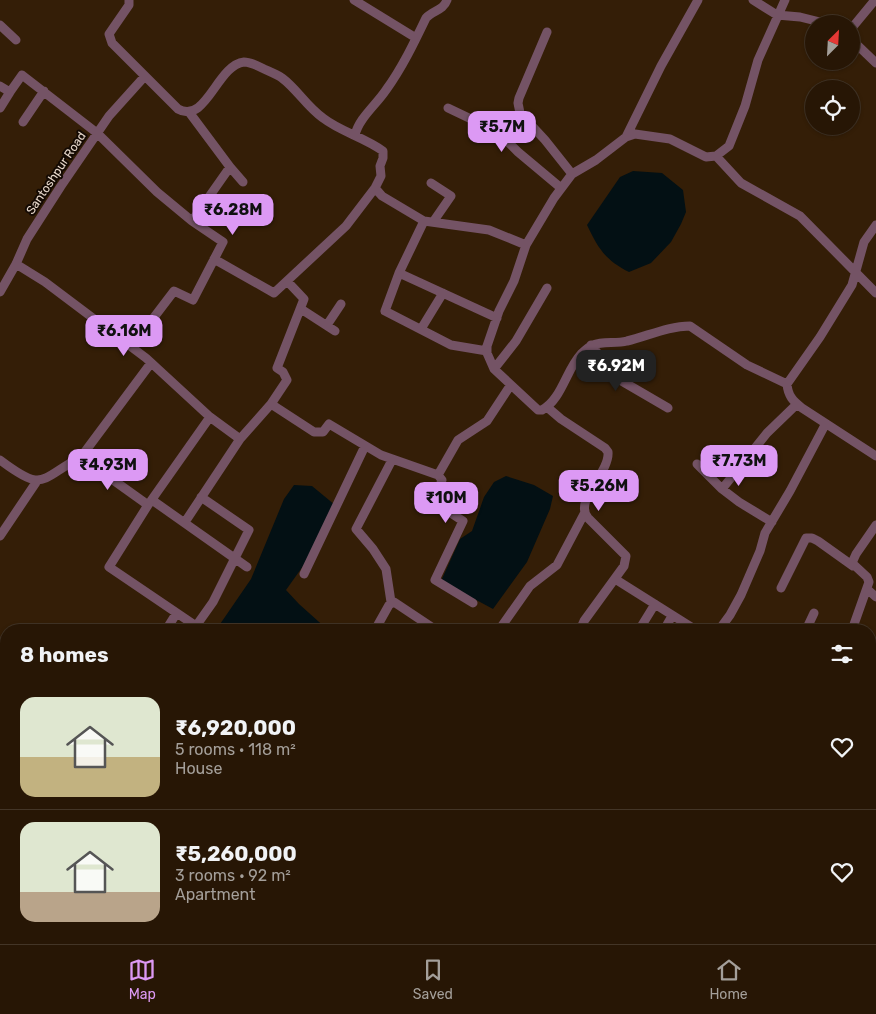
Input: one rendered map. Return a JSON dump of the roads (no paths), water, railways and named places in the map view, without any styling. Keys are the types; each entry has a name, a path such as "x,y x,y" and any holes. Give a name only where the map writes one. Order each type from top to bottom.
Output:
{"street":[{"path":"130,0 129,5 109,34 109,38 178,109 184,112 196,109 205,102 229,70 241,62 247,62 282,78 324,120 383,151 380,166 381,176 376,188 346,226 274,293 214,258"},
{"path":"354,0 416,38"},
{"path":"355,135 357,127 386,90 426,18 430,14 441,10 447,0"},
{"path":"626,137 661,66 698,0"},
{"path":"753,0 777,15 805,18"},
{"path":"785,0 758,60 738,126 729,146 716,156 706,157 670,139 635,134 626,137 596,160 572,174 554,198 526,245 514,281 497,318 487,351 494,369 510,386 538,410 547,408 552,403 580,355 590,345 600,342 613,344 680,326 690,326 747,365 787,384"},
{"path":"860,18 875,0"},
{"path":"0,25 16,40"},
{"path":"546,32 519,98 518,108 525,120 545,140 572,174"},
{"path":"860,48 876,63"},
{"path":"0,108 22,74 97,133 157,192 192,222 223,242 193,300 174,291 140,337 129,336 126,343"},
{"name":"Santoshpur Road","path":"0,292 16,264 27,239 97,133 109,116 145,76"},
{"path":"0,86 10,92"},
{"path":"23,122 44,91"},
{"path":"448,108 492,129 561,188"},
{"path":"189,112 243,182"},
{"path":"716,156 741,184 800,216 876,293"},
{"path":"192,222 230,167"},
{"path":"431,183 450,196 433,222"},
{"path":"376,188 382,196 424,221 489,230 526,245"},
{"path":"424,221 399,273 385,311 451,344 487,351"},
{"path":"876,225 864,242 852,285 820,337 787,384 788,393 797,404 825,425 876,456"},
{"path":"16,264 45,282 126,343 151,363 210,417 240,439"},
{"path":"399,273 497,318"},
{"path":"185,522 240,439 271,404 287,380 283,372 277,368 304,299 287,281"},
{"path":"494,369 516,341 547,288"},
{"path":"421,330 443,293"},
{"path":"327,325 342,304"},
{"path":"301,308 335,330"},
{"path":"590,345 620,380 668,408"},
{"path":"0,460 28,479 37,481 50,478 65,466 82,457 151,363"},
{"path":"438,474 458,440 487,421 510,386"},
{"path":"271,404 314,432 323,432 329,424 392,460 438,474 442,480 434,502 464,521 435,580 473,602"},
{"path":"722,489 767,433 797,404"},
{"path":"503,624 530,586 557,565 584,514 584,505 607,462 608,452 605,448 547,408"},
{"path":"193,624 109,567 150,502 210,417"},
{"path":"723,624 741,595 760,551 765,533 825,425"},
{"path":"304,574 365,446"},
{"path":"82,457 150,502 185,522 247,567"},
{"path":"378,624 391,602 386,569 373,549 356,529 392,460"},
{"path":"697,464 722,489 772,522"},
{"path":"0,536 37,481"},
{"path":"197,624 213,602 250,530 201,498"},
{"path":"583,624 624,566 626,556 584,514"},
{"path":"853,566 853,559 876,525"},
{"path":"781,588 804,540 809,537 818,541 869,579 854,624"},
{"path":"615,579 686,624"},
{"path":"867,589 876,597"},
{"path":"391,602 398,604 427,624"},
{"path":"643,624 655,604"},
{"path":"809,624 814,613"},
{"path":"170,624 176,614"},
{"path":"667,624 672,616"}]}
